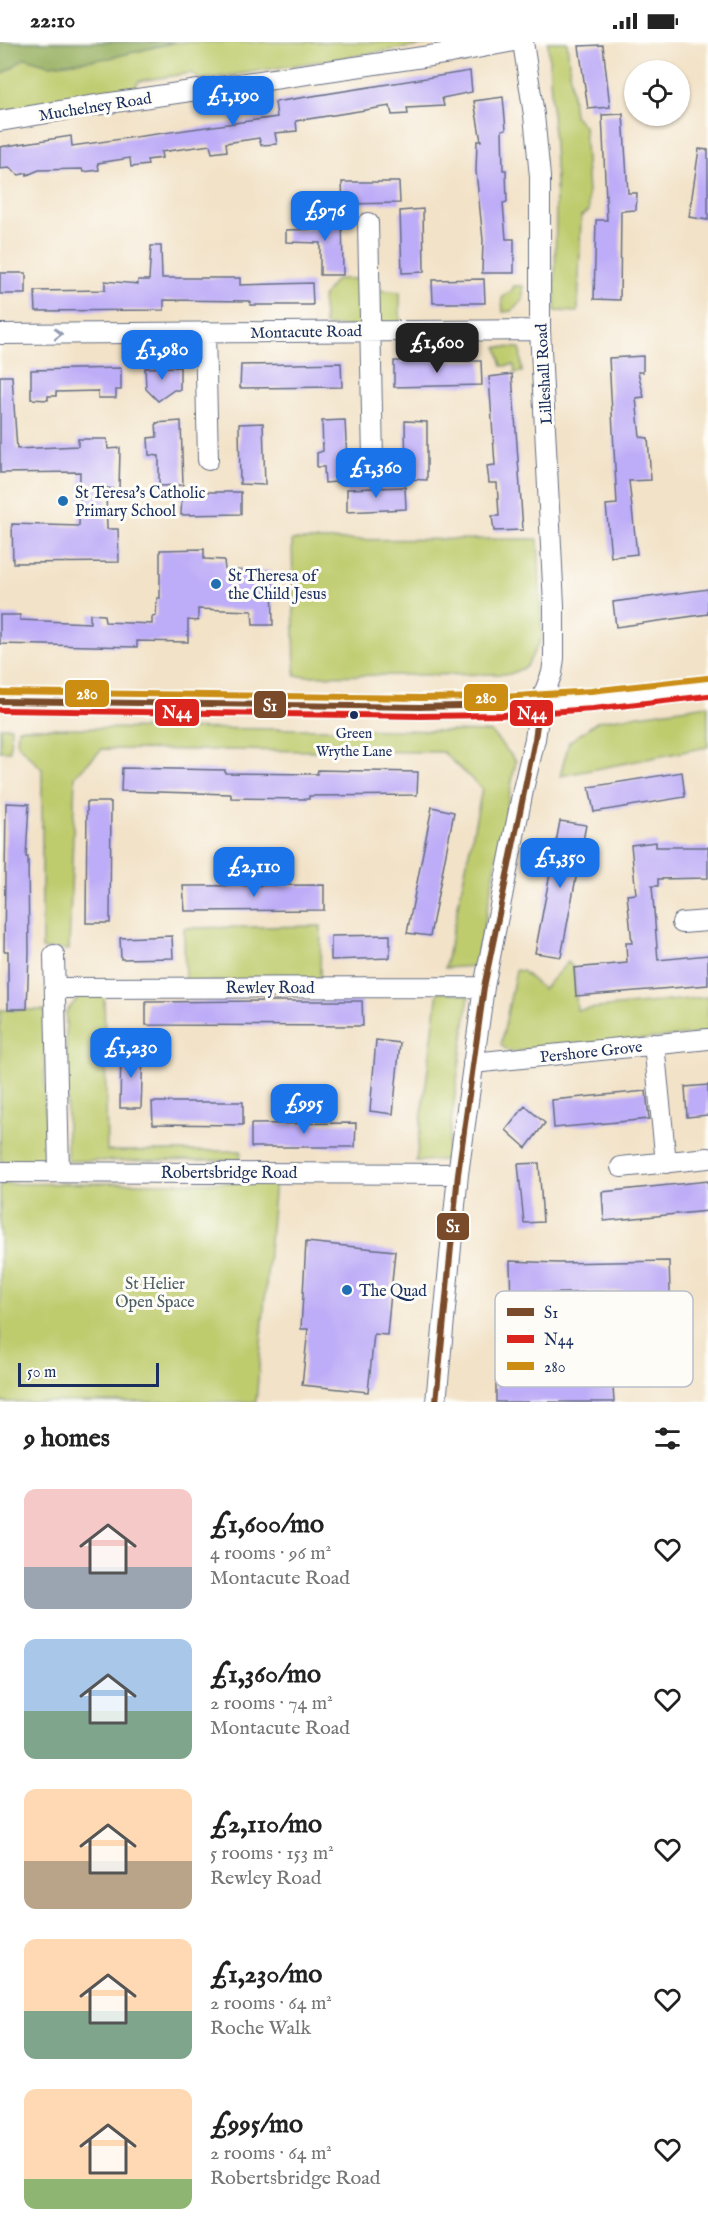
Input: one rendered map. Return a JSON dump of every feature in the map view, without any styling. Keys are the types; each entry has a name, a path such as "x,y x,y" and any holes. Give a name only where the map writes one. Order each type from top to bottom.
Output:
{"main road":[{"path":"0,701 420,707 540,704 708,687"}],"street":[{"name":"Muchelney Road","path":"0,121 100,104 450,53 509,42"},
{"name":"Lilleshall Road","path":"523,42 540,177 540,330 554,605 552,673 540,704"},
{"name":"Montacute Road","path":"368,223 373,459"},
{"name":"Montacute Road","path":"0,334 540,330"},
{"path":"204,332 208,460"},
{"path":"436,1402 458,1174 484,987 535,739 540,704"},
{"path":"682,923 708,921"},
{"path":"54,955 59,1171"},
{"name":"Rewley Road","path":"55,988 484,987"},
{"name":"Pershore Grove","path":"473,1063 708,1039"},
{"path":"654,1044 666,1163"},
{"path":"621,1167 708,1158"},
{"name":"Robertsbridge Road","path":"0,1172 458,1174"}],"green space":[{"path":"0,42 443,42 201,80 191,73 139,81 132,92 0,112"},
{"path":"0,42 176,42 110,58 49,65 25,58 0,76"},
{"path":"548,42 567,42 574,115 584,126 589,211 581,216 578,312 555,311 556,181"},
{"path":"336,279 365,279 366,289 400,292 400,327 325,326 322,298"},
{"path":"514,286 523,286 523,300 512,311 503,312 502,298"},
{"path":"497,347 520,348 522,372 515,373 514,365 502,366"},
{"path":"538,539 542,638 526,667 510,674 295,676 292,540"},
{"path":"708,705 708,747 560,776 569,742 598,721"},
{"path":"0,727 11,727 10,751 0,751"},
{"path":"18,728 491,732 516,761 476,966 445,968 482,789 443,752 102,749 75,776 69,950 42,949 42,769 17,744"},
{"path":"321,926 320,980 185,982 184,928"},
{"path":"568,962 574,968 577,1010 708,997 708,1033 509,1052 501,1045 516,970 522,971 543,989"},
{"path":"438,991 469,995 446,1160 416,1161"},
{"path":"83,992 104,993 107,1151 241,1151 240,1160 67,1161 66,1012"},
{"path":"0,1010 45,1010 45,1156 39,1162 0,1161"},
{"name":"St Helier Open Space","path":"275,1182 256,1402 0,1402 0,1184"}],"building":[{"path":"603,45 610,107 588,109 579,46"},
{"path":"470,71 472,92 442,98 444,106 407,108 408,114 392,115 390,106 296,121 297,131 275,133 277,144 261,145 259,138 226,143 227,151 212,153 210,145 161,152 162,158 147,160 148,165 131,167 130,158 98,163 99,170 83,172 82,169 39,170 27,175 27,173 19,175 9,168 0,169 0,147 71,136 72,146 277,117 275,102"},
{"path":"503,97 506,129 502,130 503,170 506,170 507,202 503,203 506,239 514,239 514,273 482,273 483,240 476,171 477,141 481,141 474,101"},
{"path":"623,114 628,193 637,193 636,210 621,211 620,300 594,299 596,220 607,220 602,115"},
{"path":"699,149 708,150 708,220 689,217"},
{"path":"342,182 399,182 400,203 343,204"},
{"path":"423,209 424,272 402,273 400,211"},
{"path":"320,211 342,211 343,275 320,275 320,243 286,242 286,230 320,229"},
{"path":"151,246 161,246 162,278 240,278 240,285 312,283 313,305 250,305 250,301 164,300 164,310 36,311 35,291 105,290 105,281 138,284 138,280 149,280"},
{"path":"0,273 26,273 26,294 0,294"},
{"path":"484,279 485,303 433,303 432,280"},
{"path":"643,356 643,372 638,372 644,397 636,398 640,437 648,438 651,480 629,481 637,554 611,557 606,505 617,504 609,358"},
{"path":"394,361 481,361 482,385 394,387"},
{"path":"341,363 342,387 240,388 241,365"},
{"path":"180,367 180,390 174,390 158,401 146,389 145,368"},
{"path":"121,368 121,390 116,390 116,398 98,398 98,391 56,392 56,396 48,396 48,400 31,399 31,370"},
{"path":"512,374 523,530 494,531 492,516 499,516 497,483 489,483 487,466 495,465 489,377"},
{"path":"0,376 12,376 17,449 78,446 78,439 107,439 108,449 120,448 119,490 106,488 107,529 118,529 119,562 13,563 12,524 79,526 80,472 0,473"},
{"path":"345,420 348,481 325,483 324,467 317,467 317,453 323,451 322,421"},
{"path":"181,421 183,485 159,486 159,456 149,455 148,438 157,437 156,423"},
{"path":"405,421 427,422 427,480 406,479"},
{"path":"263,423 265,485 240,484 239,424"},
{"path":"405,487 406,509 347,512 347,489"},
{"path":"182,492 241,492 241,514 181,515"},
{"name":"St Theresa of the Child Jesus","path":"204,549 204,559 224,560 225,570 272,571 273,625 253,625 252,611 198,609 198,621 188,620 188,642 137,641 137,647 0,644 0,615 20,615 20,620 90,623 90,614 104,615 105,622 152,624 152,617 156,616 157,598 160,598 160,550"},
{"path":"708,589 708,614 616,627 613,602"},
{"path":"122,768 225,770 225,773 317,774 318,770 418,772 417,795 309,796 309,799 231,798 231,794 121,791"},
{"path":"682,772 685,797 594,812 589,787"},
{"path":"87,802 111,802 110,923 86,923"},
{"path":"6,803 29,804 26,857 28,857 29,953 27,1009 8,1009 8,951 4,951"},
{"path":"432,807 454,812 430,936 407,933"},
{"path":"560,821 586,825 561,957 535,953"},
{"path":"656,842 656,847 708,847 708,878 658,879 658,886 652,886 658,960 708,955 708,985 576,996 574,968 627,963 626,943 632,943 627,895 636,894 631,845"},
{"path":"324,885 324,910 185,911 183,886"},
{"path":"390,935 390,958 331,960 331,936"},
{"path":"172,936 173,958 121,959 120,938"},
{"path":"362,1001 363,1026 146,1025 146,1002"},
{"path":"376,1040 400,1043 393,1114 370,1111"},
{"path":"121,1050 143,1051 141,1108 120,1108"},
{"path":"708,1085 708,1115 687,1117 685,1087"},
{"path":"646,1091 649,1119 554,1128 552,1100"},
{"path":"152,1102 243,1102 243,1125 153,1124"},
{"path":"525,1106 545,1123 526,1148 506,1130"},
{"path":"356,1123 355,1147 251,1147 251,1124"},
{"path":"539,1163 543,1222 524,1223 518,1164"},
{"path":"708,1181 708,1211 604,1221 602,1192"},
{"name":"The Quad","path":"306,1242 395,1251 387,1335 374,1334 368,1392 302,1385 308,1329 301,1329"},
{"path":"510,1261 557,1263 669,1261 670,1291 511,1291"},
{"path":"496,1387 613,1387 614,1402 496,1402"}],"transit line":[{"name":"280","path":"0,692 420,698 502,697 591,691 707,678"},
{"name":"N44","path":"0,710 420,716 502,715 593,709 708,696"},
{"name":"S1","path":"0,701 420,707 540,704"},
{"name":"S1","path":"436,1402 458,1174 484,987 535,739 540,704"}],"place":[{"name":"St Teresa's Catholic Primary School","path":"63,501"},
{"name":"St Theresa of the Child Jesus","path":"216,584"},
{"name":"Green Wrythe Lane","path":"354,715"},
{"name":"The Quad","path":"347,1290"}]}
